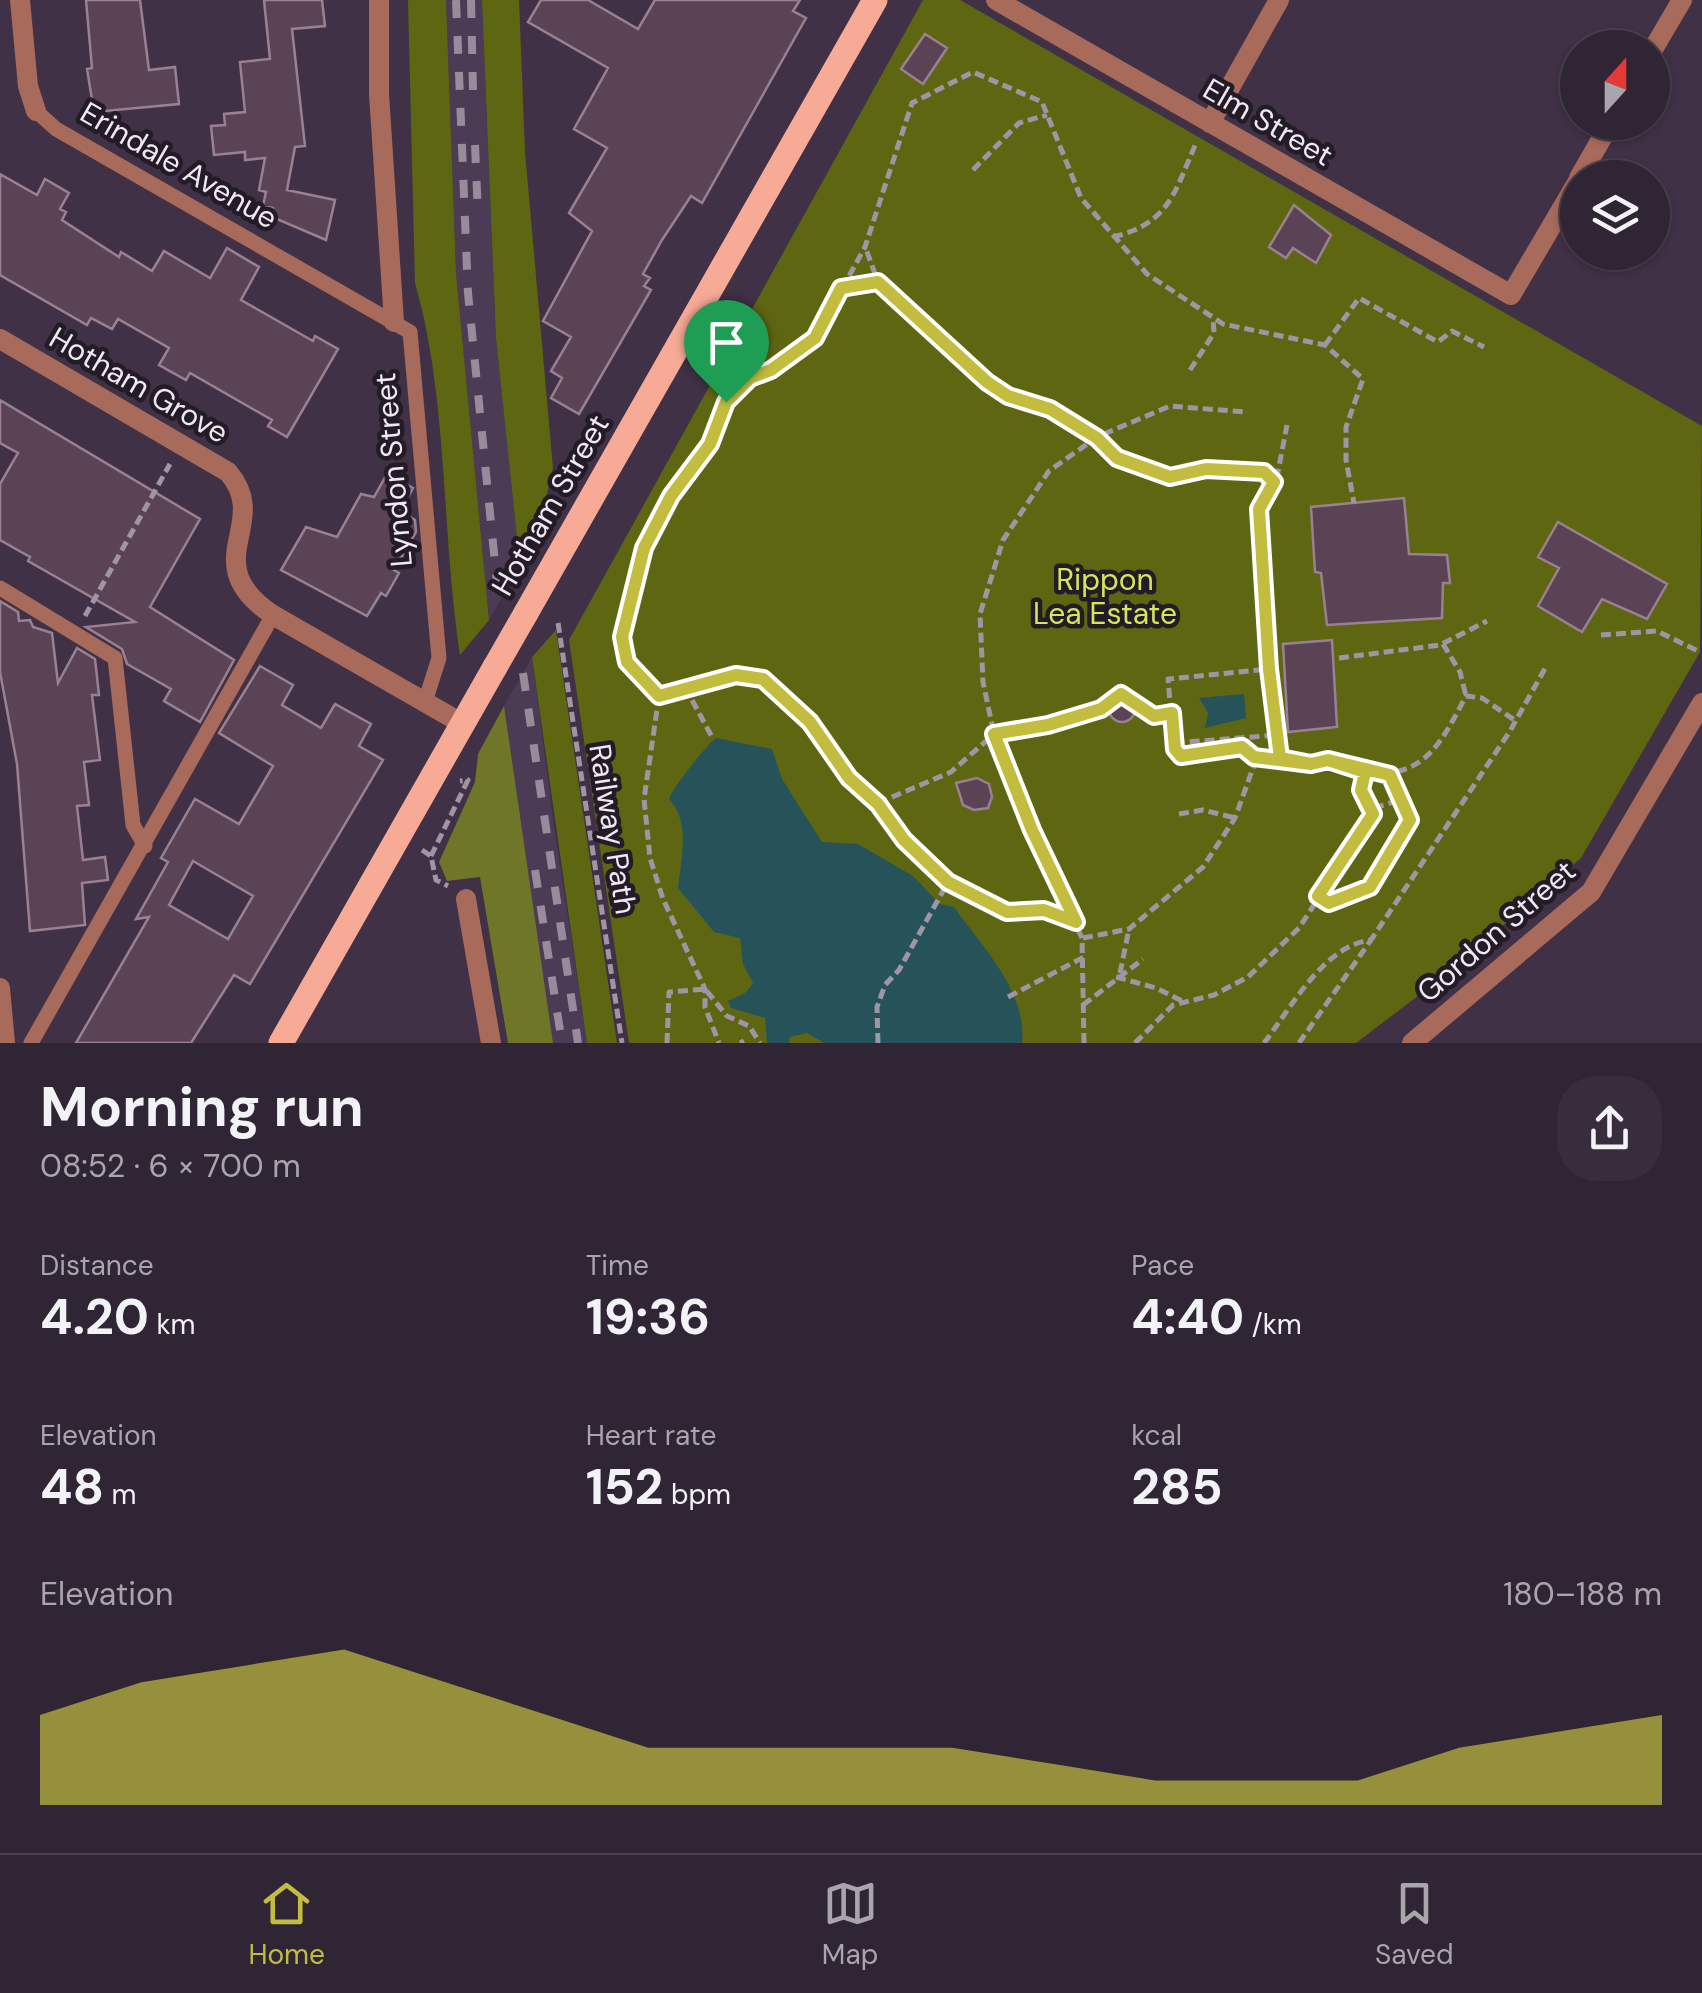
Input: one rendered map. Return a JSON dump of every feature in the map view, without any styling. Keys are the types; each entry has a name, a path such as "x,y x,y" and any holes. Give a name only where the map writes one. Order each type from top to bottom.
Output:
{"main road":[{"name":"Hotham Street","path":"282,1043 875,0"}],"street":[{"name":"Erindale Avenue","path":"20,0 28,86 36,111"},
{"name":"Lyndon Street","path":"379,0 379,94 394,322"},
{"name":"Elm Street","path":"996,0 1204,130 1511,296 1560,210"},
{"path":"1204,130 1279,0"},
{"path":"1664,30 1682,0"},
{"name":"Hotham Grove","path":"0,339 222,467 236,482 243,513 234,554 235,572 249,596 274,615 463,724"},
{"name":"Gordon Street","path":"1412,1043 1591,892 1702,703"},
{"path":"466,899 491,1043"},
{"path":"0,988 5,1043"}],"lane":[{"name":"Erindale Avenue","path":"36,111 56,129 394,322"},
{"name":"Lyndon Street","path":"394,322 410,332 415,369 438,658 425,702"},
{"path":"0,588 76,631 116,660 133,824 146,846"},
{"path":"30,1043 146,846 274,615"}],"path":[{"path":"760,1043 748,1026 726,1016 705,989 663,899 644,825 659,696 627,662 622,637 644,548 671,496 710,444 726,402 750,378 771,370 815,338 866,247 870,220 912,102 973,72 1042,102 1081,198 1147,274 1222,324 1325,345 1363,380 1346,428 1346,460 1354,503"},
{"path":"973,170 1019,123 1047,115"},
{"path":"1113,236 1155,222 1169,203 1204,130"},
{"path":"866,247 878,282 998,389 1050,409 1097,438 1117,458 1170,477 1242,468 1264,472 1274,482"},
{"path":"841,288 878,282"},
{"path":"1325,345 1359,298 1438,342 1452,330 1484,347"},
{"path":"1190,370 1214,334 1213,318"},
{"path":"1084,1043 1082,938 1032,830 994,734 984,682 980,614 1003,540 1049,471 1097,438 1170,406 1246,412"},
{"path":"1280,758 1269,669 1259,509 1274,482 1287,425"},
{"path":"76,631 182,444"},
{"path":"1339,658 1443,644 1487,622"},
{"name":"Railway Path","path":"558,623 622,1043"},
{"path":"1601,636 1657,631 1700,652"},
{"path":"1269,669 1168,679 1175,743 1181,756 1214,748 1242,747 1254,757 1311,764 1328,760 1390,775 1411,770 1444,738 1466,696 1460,672 1443,644"},
{"path":"1299,1043 1516,721 1548,665"},
{"path":"659,696 736,675 763,679 810,722 849,778 878,804 904,840 948,882 1007,912 1044,910 1076,922"},
{"path":"685,687 712,737"},
{"path":"878,804 951,772 994,734 1048,725 1101,709 1121,694 1154,716 1172,713"},
{"path":"1466,696 1482,698 1516,721"},
{"path":"1175,743 1278,734"},
{"path":"1082,938 1130,928 1203,867 1235,818 1247,792 1254,757"},
{"path":"1365,772 1361,790 1374,808"},
{"path":"1318,896 1329,903 1370,887 1410,820 1408,806 1400,800 1390,775"},
{"path":"436,880 428,854 465,781"},
{"path":"1135,1043 1174,1005 1248,977 1299,928 1374,808 1400,800"},
{"path":"1179,814 1203,810 1235,818"},
{"path":"878,1043 877,1007 885,985 899,970 948,882"},
{"path":"1118,975 1130,928"},
{"path":"1264,1043 1349,942 1370,940"},
{"path":"1008,997 1084,957"},
{"path":"1083,1005 1144,959"},
{"path":"1118,975 1186,1003"},
{"path":"667,1043 669,992 705,989"},
{"path":"705,989 704,1007 719,1043"}],"shaded area":[{"path":"446,0 482,0 496,338 520,566 489,620 456,273"},
{"path":"532,657 587,1043 553,1043 534,924 504,706"},
{"path":"1244,694 1246,718 1205,728 1208,713 1199,698"},
{"path":"716,738 772,749 782,779 822,842 858,844 913,876 940,904 954,907 1010,988 1022,1024 1022,1043 824,1043 807,1033 790,1037 789,1043 767,1043 765,1018 731,1008 728,1001 745,993 753,983 743,964 740,938 714,932 678,888 682,830 669,799"}],"green space":[{"path":"408,0 446,0 456,273 489,620 460,655 434,374 415,283"},
{"path":"482,0 519,0 525,152 553,468 539,528 520,566 496,338"},
{"name":"Rippon Lea Estate","path":"923,0 960,0 1702,426 1700,652 1581,858 1448,973 1356,1043 629,1043 569,640"},
{"path":"556,630 617,1043 587,1043 532,657"},
{"path":"504,706 553,1043 508,1043 480,877 447,881 439,862 475,782 478,754"}],"building":[{"path":"86,0 140,0 149,70 175,67 179,104 94,112 87,69 92,68"},
{"path":"264,0 322,0 325,26 292,29 305,146 295,147 287,190 335,200 326,240 272,217 273,208 263,206 266,192 259,190 265,158 245,160 245,152 214,155 211,126 225,125 224,114 245,112 240,62 270,59"},
{"path":"541,0 588,0 638,29 655,0 800,0 793,11 806,18 702,203 691,196 662,240 643,274 650,278 644,286 651,290 579,414 551,398 562,378 551,371 571,337 543,321 592,231 569,213 607,148 574,129 608,68 528,22"},
{"path":"925,34 947,48 923,84 901,69"},
{"path":"0,174 37,195 45,179 69,193 60,209 66,212 62,220 119,257 121,252 152,271 164,251 210,278 227,248 259,267 241,300 313,341 315,336 338,349 287,437 268,426 272,420 190,373 186,380 159,365 169,348 118,319 112,329 91,318 87,325 0,275"},
{"path":"1294,205 1331,235 1316,263 1293,248 1286,258 1269,247"},
{"path":"0,400 200,519 150,607 234,660 200,722 164,701 171,689 127,664 122,649 86,627 135,622 28,561 30,557 0,540 0,484 18,453 0,443"},
{"path":"387,474 413,488 400,511 415,520 416,532 394,570 399,573 386,596 381,593 367,616 281,570 306,527 337,537 361,494 374,497"},
{"path":"1404,498 1409,554 1447,555 1450,583 1443,583 1442,618 1327,625 1321,573 1315,572 1311,507"},
{"path":"1558,522 1667,584 1647,619 1602,599 1582,632 1538,606 1559,568 1538,557"},
{"path":"0,601 18,612 19,621 30,620 33,627 52,633 58,683 77,648 95,659 99,695 92,695 100,760 84,762 89,805 77,806 83,860 105,857 108,880 82,883 85,925 30,931 17,764 0,672"},
{"path":"1332,640 1337,727 1288,732 1283,644"},
{"path":"260,666 293,685 282,705 321,728 335,704 371,724 359,746 383,760 250,984 234,975 191,1043 76,1043 149,917 136,919 168,862 161,858 195,799 239,824 273,766 219,733","holes":["193,861 253,896 228,939 169,905"]},
{"path":"1122,696 1131,700 1135,709 1131,718 1122,722 1113,718 1109,709 1113,700"},
{"path":"977,778 989,784 992,797 988,808 974,810 963,805 956,783"}],"railway":[{"path":"456,0 468,293 499,603"},
{"path":"471,0 473,90"},
{"path":"475,145 478,215"},
{"path":"523,673 578,1043"},
{"path":"535,870 562,1043"}],"route":[{"path":"726,402 710,444 671,496 644,548 622,637 627,662 659,696 736,675 763,679 810,722 849,778 878,804 904,840 948,882 1007,912 1044,910 1076,922 1032,830 994,734 1048,725 1101,709 1113,696 1121,694 1131,697 1154,716 1172,713 1175,749 1181,756 1196,756 1214,748 1242,747 1254,757 1258,754 1311,764 1328,760 1365,772 1361,790 1374,808 1373,814 1318,896 1329,903 1342,894 1370,887 1410,820 1408,806 1400,800 1390,775 1328,760 1311,764 1280,758 1269,669 1259,509 1274,482 1264,472 1206,469 1170,477 1139,469 1117,458 1097,438 1050,409 1008,396 987,382 878,282 841,288 815,338 789,353 771,370 750,378 726,402"}]}
